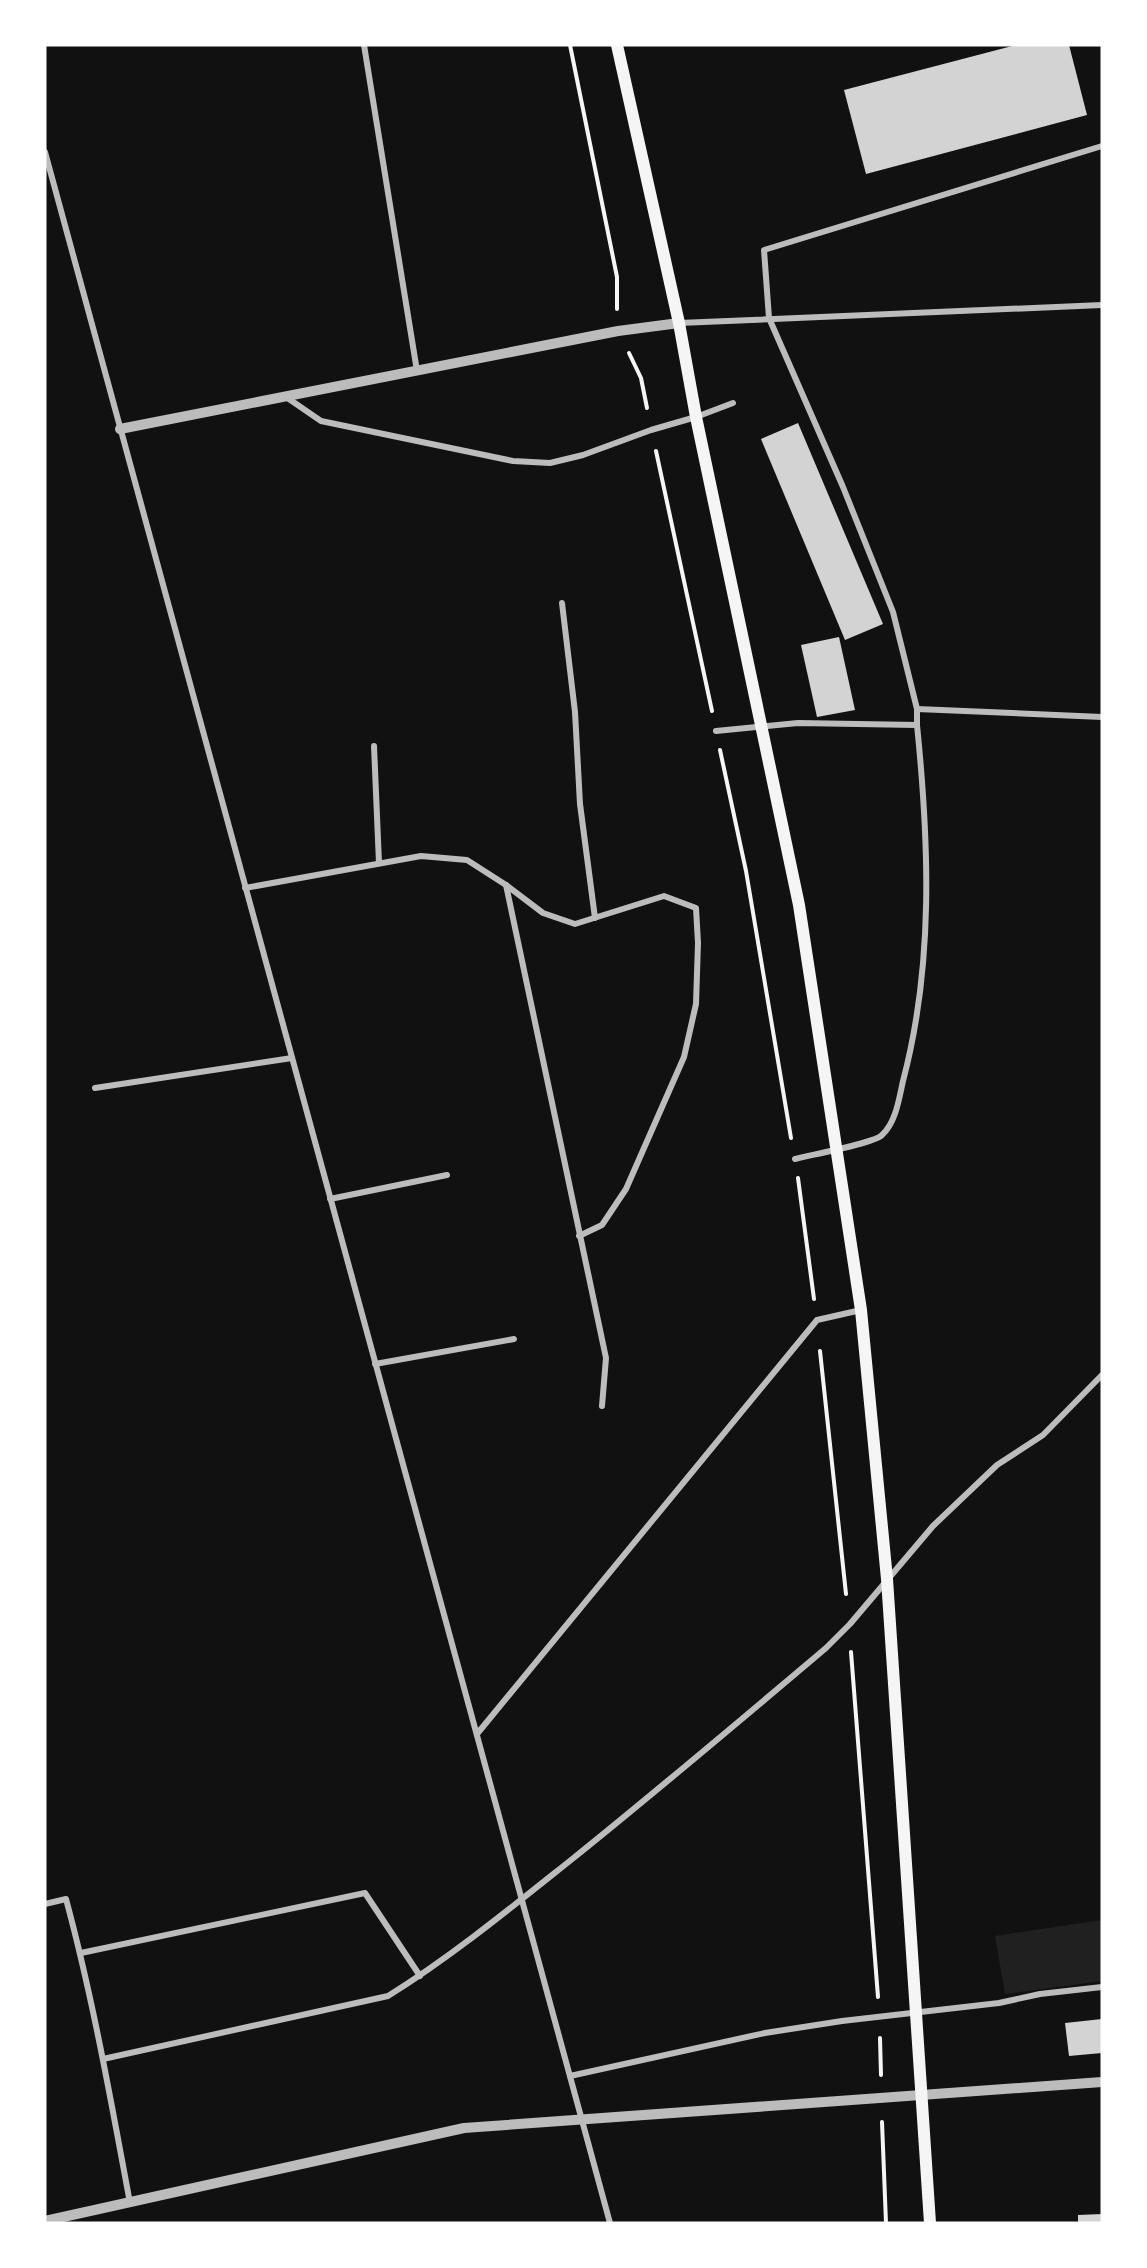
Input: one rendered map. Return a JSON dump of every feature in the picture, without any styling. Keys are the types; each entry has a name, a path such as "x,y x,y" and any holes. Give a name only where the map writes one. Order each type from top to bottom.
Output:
{"main road":[{"path":"617,45 679,323 696,417 799,905 861,1311 887,1580 930,2223"}],"street":[{"path":"364,45 417,370"},
{"path":"795,1159 880,1137 891,1124 909,1060 921,991 927,901 926,808 917,709 893,612 843,487 769,318 764,250 1102,146"},
{"path":"45,152 610,2223"},
{"path":"120,429 618,331 679,323 1102,305"},
{"path":"286,396 321,421 513,461 550,463 583,455 733,403"},
{"path":"562,603 575,712 579,804 595,918"},
{"path":"917,709 1102,717"},
{"path":"717,731 798,723 917,724"},
{"path":"374,746 379,863"},
{"path":"245,888 421,856 467,860 506,885 543,913 575,924 664,896 696,908 698,943 696,1004 684,1057 626,1189 602,1225 579,1236"},
{"path":"506,885 606,1358 602,1406"},
{"path":"95,1088 292,1058"},
{"path":"330,1199 447,1175"},
{"path":"477,1734 817,1320 861,1311"},
{"path":"375,1364 514,1339"},
{"path":"103,2059 388,1996 420,1976 522,1899 668,1781 826,1648 850,1624 933,1526 988,1472 1043,1435 1102,1375"},
{"path":"81,1953 365,1893 420,1976"},
{"path":"45,1904 66,1899 81,1953 130,2203"},
{"path":"570,2076 765,2033 999,2003 1040,1994 1102,1987"},
{"path":"45,2222 464,2128 1102,2082"}],"path":[{"path":"570,45 617,277 618,331 641,378 717,731 746,871 795,1159 817,1320 850,1624 880,2017 881,2085"},
{"path":"882,2119 886,2223"}],"shaded area":[{"path":"1102,1920 1102,1981 1005,1994 995,1936"}],"building":[{"path":"1016,45 1069,45 1087,115 866,174 844,90"},
{"path":"798,423 883,624 845,640 761,439"},
{"path":"839,637 855,710 817,717 801,645"},
{"path":"1102,2019 1102,2053 1069,2056 1065,2023"},
{"path":"1102,2214 1102,2223 1078,2223 1078,2215"}]}
